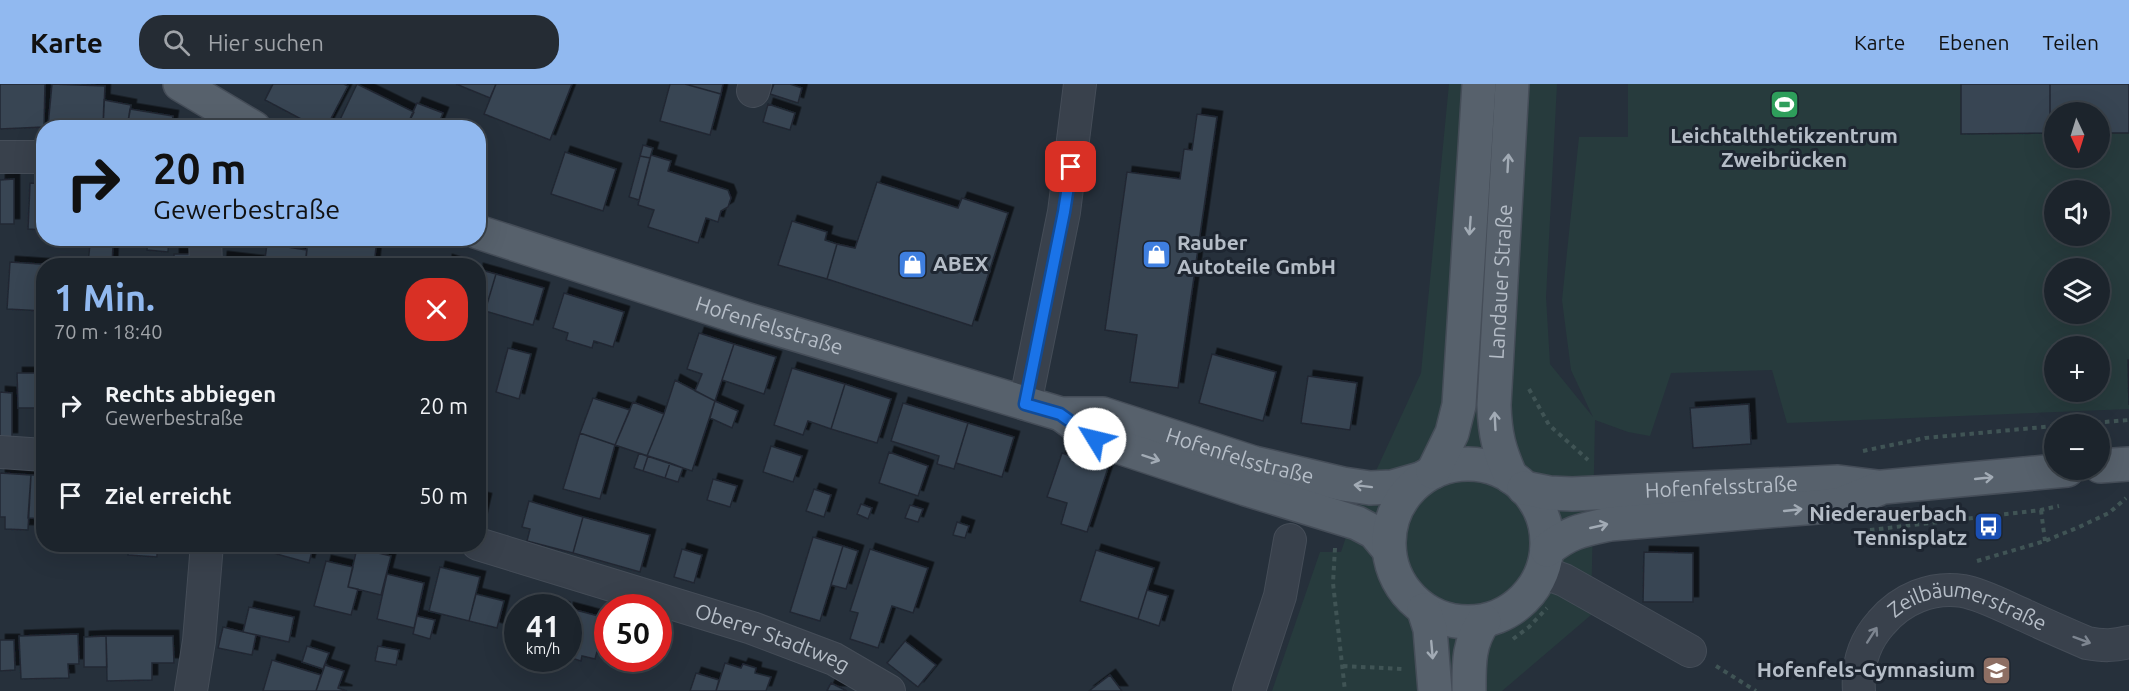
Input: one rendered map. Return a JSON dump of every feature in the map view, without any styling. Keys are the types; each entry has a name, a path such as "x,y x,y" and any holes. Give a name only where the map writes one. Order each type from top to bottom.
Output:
{"main road":[{"path":"180,84 241,120"},
{"name":"Landauer Straße","path":"1426,476 1452,433 1459,405 1479,84"},
{"name":"Landauer Straße","path":"1512,84 1494,405 1499,449 1517,482"},
{"name":"Hofenfelsstraße","path":"486,235 745,319 1060,414 1103,414 1254,463 1370,488 1392,488 1426,476"},
{"name":"Hofenfelsstraße","path":"1060,414 1095,439 1254,492 1357,523 1374,532 1389,550"},
{"path":"1464,464 1480,465 1517,482 1535,502 1543,518 1547,534 1551,568 1526,596 1500,616 1495,632 1468,623 1438,617 1424,610 1410,598 1400,583 1389,550 1389,532 1393,516 1409,489 1426,476 1464,464"},
{"path":"2110,465 2129,464"},
{"name":"Hofenfelsstraße","path":"1517,482 1549,493 1572,494 1838,482 1883,487 2044,472"},
{"name":"Hofenfelsstraße","path":"1551,568 1563,538 1576,531 1610,524 1741,515 1841,504 1883,487"},
{"path":"1424,610 1430,629 1435,681"},
{"path":"1469,691 1470,651 1474,638 1495,632"}],"street":[{"path":"1025,404 1064,212 1080,84"},
{"path":"0,157 36,157"},
{"path":"0,452 36,454"},
{"path":"1249,691 1280,596 1290,540"},
{"name":"Oberer Stadtweg","path":"486,546 752,628 834,659 890,691"},
{"path":"191,691 199,641 206,552"},
{"path":"1551,568 1690,651"},
{"name":"Zeilbäumerstraße","path":"1859,691 1861,660 1870,636 1883,620 1907,600 1928,593 1947,590 1971,594 2087,643 2114,646 2129,642"}],"path":[{"path":"2110,421 2129,420"},
{"path":"1981,560 2045,542 2109,513 2129,496"},
{"path":"2041,510 2045,542"},
{"path":"1337,517 1333,583 1344,690"},
{"path":"1495,632 1529,627 1544,611 1551,568"},
{"path":"1690,651 1756,691"},
{"path":"1343,666 1435,681"}],"green space":[{"path":"1449,84 1557,84 1546,297 1550,364 1593,417 1571,370 1562,300 1579,137 1628,137 1628,84 2129,84 2129,409 1787,423 1772,370 1671,373 1650,436 1628,432 1595,420 1591,615 1502,691 1272,691 1320,552 1341,552 1347,534 1421,373"}],"building":[{"path":"0,84 45,84 44,120 36,120 36,127 0,129"},
{"path":"52,84 105,86 103,120 49,120"},
{"path":"273,84 344,84 348,86 330,120 303,120 265,100"},
{"path":"357,84 414,112 410,120 340,120"},
{"path":"456,84 496,84 490,98"},
{"path":"496,84 572,84 550,140 484,114"},
{"path":"670,84 685,84 721,94 710,135 660,121"},
{"path":"685,84 723,84 721,94"},
{"path":"774,84 790,84 802,88 798,103 770,94"},
{"path":"1961,84 2050,84 2050,102 2044,102 2044,133 1961,134"},
{"path":"2050,84 2129,84 2129,133 2110,133 2110,102 2050,102"},
{"path":"104,100 131,105 128,120 103,120"},
{"path":"417,103 443,113 440,120 410,120"},
{"path":"768,104 795,113 790,130 763,122"},
{"path":"130,109 173,116 172,120 128,120"},
{"name":"Rauber Autoteile GmbH","path":"1197,114 1217,117 1178,388 1130,382 1137,335 1105,330 1127,172 1180,179 1184,149 1192,150"},
{"path":"643,145 653,148 650,158 640,156"},
{"path":"565,152 616,169 603,211 551,194"},
{"path":"651,155 671,161 668,171 728,190 731,198 728,207 721,211 718,222 706,218 698,243 648,227 654,210 638,205"},
{"path":"640,156 650,158 639,200 629,197"},
{"path":"14,179 14,224 0,224 0,180"},
{"name":"ABEX","path":"877,182 958,208 962,198 1008,213 972,326 827,279 837,244 855,248"},
{"path":"30,183 36,183 36,230 28,229"},
{"path":"792,221 827,232 825,240 837,244 827,279 778,265"},
{"path":"90,246 113,246 112,258 89,258"},
{"path":"147,246 168,246 168,252 147,250"},
{"path":"267,246 307,250 306,258 265,258"},
{"path":"307,246 376,246 375,258 306,258"},
{"path":"174,254 191,254 191,258 174,258"},
{"path":"10,262 36,264 36,311 7,309"},
{"path":"486,271 496,274 486,308"},
{"path":"496,274 544,288 533,325 486,311"},
{"path":"564,293 624,312 613,347 594,341 592,348 566,340 568,333 553,328"},
{"path":"699,333 734,344 715,401 695,391 702,374 687,369"},
{"path":"734,344 776,357 764,394 722,380"},
{"path":"508,348 531,354 519,399 496,392"},
{"path":"1212,354 1276,372 1263,421 1199,403"},
{"path":"792,368 845,384 831,429 808,421 803,435 774,425"},
{"path":"17,373 36,373 36,408 18,408"},
{"path":"1308,376 1357,383 1350,430 1301,423"},
{"path":"675,380 715,401 692,471 647,456"},
{"path":"845,384 891,399 877,443 831,429"},
{"path":"0,392 12,393 12,438 0,438"},
{"path":"593,398 630,410 615,445 580,433"},
{"path":"715,401 738,411 732,428 710,418"},
{"path":"633,402 664,414 647,456 615,445"},
{"path":"903,403 968,423 954,469 937,464 939,456 891,441"},
{"path":"1749,404 1751,444 1693,448 1690,408"},
{"path":"968,423 1014,437 1002,477 956,463"},
{"path":"580,433 615,445 600,499 563,489"},
{"path":"771,446 802,456 793,482 763,472"},
{"path":"889,452 928,466 918,496 879,483"},
{"path":"639,453 648,456 643,471 634,468"},
{"path":"1062,453 1108,468 1087,532 1061,524 1067,503 1047,497"},
{"path":"648,456 670,463 665,478 643,471"},
{"path":"670,463 683,468 678,482 665,478"},
{"path":"0,473 31,475 28,530 5,529 5,517 0,517"},
{"path":"31,475 36,475 36,518 28,518"},
{"path":"713,479 737,486 730,507 707,500"},
{"path":"814,489 831,495 824,517 806,511"},
{"path":"529,501 583,517 573,553 527,541 530,529 522,527"},
{"path":"861,504 872,508 868,519 857,514"},
{"path":"910,505 923,509 918,522 905,518"},
{"path":"583,517 650,535 640,572 573,553"},
{"path":"957,522 969,526 965,538 953,535"},
{"path":"813,537 843,546 820,621 790,612"},
{"path":"843,546 858,551 846,589 831,585"},
{"path":"682,549 702,555 694,583 674,577"},
{"path":"870,549 928,568 913,613 892,606 878,648 850,639 858,613 850,611"},
{"path":"1096,550 1154,568 1138,619 1080,601"},
{"path":"128,552 157,552 157,557 128,555"},
{"path":"270,552 312,552 309,563"},
{"path":"356,552 374,552 391,556 381,595 348,587"},
{"path":"1644,552 1693,553 1693,602 1643,602"},
{"path":"326,561 353,567 348,587 358,589 351,615 314,606"},
{"path":"440,567 480,577 469,621 429,611"},
{"path":"387,574 424,583 414,628 377,619"},
{"path":"1147,590 1168,596 1159,626 1138,619"},
{"path":"476,594 504,601 497,628 469,621"},
{"path":"249,607 294,617 289,642 243,632"},
{"path":"582,612 594,615 594,659 582,656"},
{"path":"417,616 435,620 430,639 413,634"},
{"path":"223,627 256,635 252,655 218,648"},
{"path":"78,634 79,664 68,664 69,678 21,679 19,636"},
{"path":"106,636 173,636 174,663 152,663 152,680 107,681"},
{"path":"106,636 107,667 84,667 84,637"},
{"path":"0,640 14,640 15,670 0,671"},
{"path":"905,641 936,665 918,687 887,663"},
{"path":"307,646 329,653 323,669 302,662"},
{"path":"378,646 399,650 396,665 375,661"},
{"path":"272,660 321,675 316,691 263,691"},
{"path":"725,663 741,668 743,664 756,668 755,673 771,677 766,691 716,691"},
{"path":"325,665 344,671 338,688 347,691 316,691"},
{"path":"696,673 719,680 716,691 690,691"},
{"path":"1110,675 1122,691 1089,691"},
{"path":"831,683 847,691 827,691"}],"place":[{"name":"Leichtalthletikzentrum Zweibrücken","path":"1784,105"},
{"name":"Rauber Autoteile GmbH","path":"1156,255"},
{"name":"ABEX","path":"912,264"},
{"name":"Niederauerbach Tennisplatz","path":"1988,526"},
{"name":"Hofenfels-Gymnasium","path":"1996,670"}],"route":[{"path":"1071,167 1025,404 1060,414 1095,439"}]}
